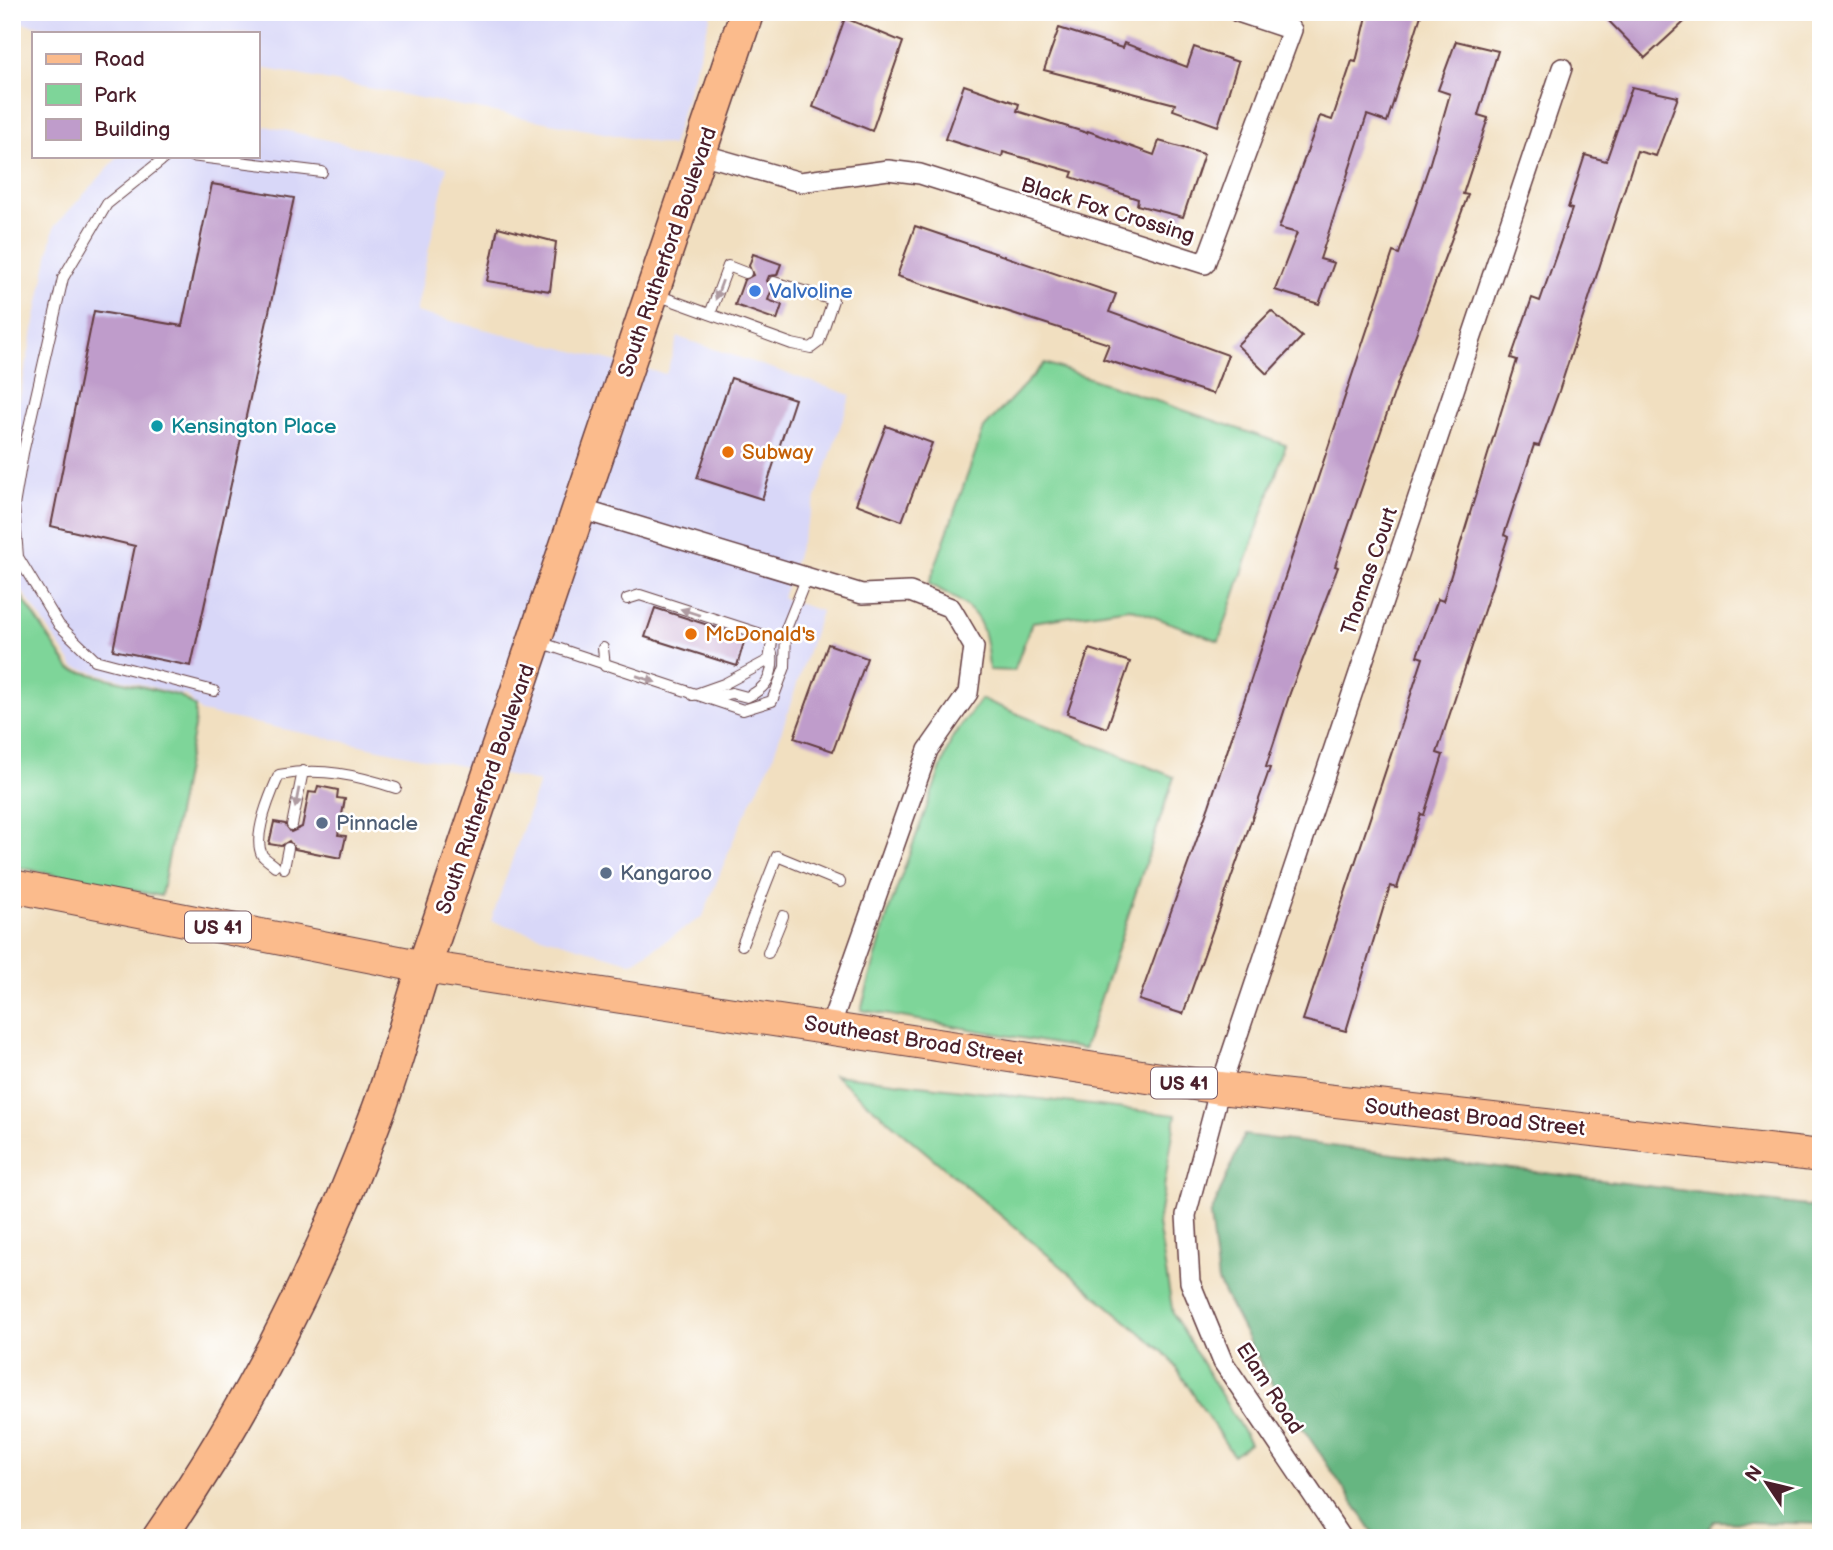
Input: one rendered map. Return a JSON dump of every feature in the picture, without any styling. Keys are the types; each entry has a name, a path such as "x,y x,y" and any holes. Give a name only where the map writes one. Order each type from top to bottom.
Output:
{"highway":[{"name":"South Rutherford Boulevard","path":"159,1538 197,1483 269,1359 318,1258 380,1108 424,967 747,12"}],"main road":[{"name":"Southeast Broad Street","path":"12,886 424,967 1220,1088 1821,1156"}],"street":[{"name":"Black Fox Crossing","path":"701,154 800,182 888,170 920,174 1205,264 1292,30 1238,12"},
{"name":"Thomas Court","path":"1220,1088 1562,68"},
{"path":"580,509 862,594 910,592 951,608 974,647 968,693 928,750 830,1027"},
{"name":"Elam Road","path":"1220,1088 1185,1215 1190,1282 1223,1362 1342,1538"}],"lane":[{"path":"164,158 107,204 63,278 23,453 14,506 15,519 19,556 60,625 95,660 214,691"},
{"path":"207,158 322,172"},
{"path":"710,314 728,266 746,273"},
{"path":"653,293 792,344 811,348 819,342 833,300 774,282"},
{"path":"536,640 605,666 743,710 772,701 785,667 786,633 806,579"},
{"path":"627,599 640,594 761,634 772,642 771,676 758,691 747,697 732,693 698,697"},
{"path":"776,626 786,633"},
{"path":"603,648 605,666"},
{"path":"698,697 749,672 769,660 772,653"},
{"path":"288,848 279,867 263,856 259,840 267,803 279,775 303,771 358,776 396,788"},
{"path":"292,825 303,771"},
{"path":"742,945 777,856 840,882"},
{"path":"799,879 804,867"},
{"path":"768,953 783,916"}],"shaded area":[{"path":"12,12 712,12 672,146 259,67 259,32 73,32 12,21"},
{"path":"266,126 447,167 415,312 666,374 678,337 851,395 782,598 821,611 772,760 737,831 703,916 632,963 491,921 539,782 201,712 187,696 74,667 12,576 12,436 54,227 117,158 259,158 259,133"}],"green space":[{"path":"1045,363 1286,445 1219,641 1130,608 1032,622 1014,671 989,670 985,637 976,616 958,600 929,584 984,428"},
{"path":"12,582 70,669 180,696 195,707 195,722 161,896 12,866 12,711 19,676 12,674"},
{"path":"981,699 1174,777 1084,1049 861,1010 889,910 952,738"},
{"path":"834,1075 1176,1115 1158,1224 1173,1314 1250,1443 1233,1455 1169,1357"},
{"path":"1244,1135 1821,1208 1821,1524 1714,1521 1702,1538 1377,1538 1265,1372 1218,1282 1210,1216"}],"building":[{"path":"1368,12 1422,12 1387,122 1367,115 1320,259 1334,263 1319,304 1275,290 1297,233 1279,228 1320,116 1332,120 1352,61 1356,62"},
{"path":"1600,12 1695,12 1645,58"},
{"path":"845,18 903,42 872,131 813,107"},
{"path":"1059,28 1122,48 1124,43 1187,67 1194,47 1238,62 1218,126 1173,110 1175,104 1044,70"},
{"path":"1456,41 1498,51 1478,115 1488,118 1463,194 1468,195 1395,390 1335,566 1338,567 1290,693 1266,767 1270,768 1183,1014 1139,1000 1209,806 1393,252 1399,254 1429,166 1450,94 1438,90"},
{"path":"964,85 1019,104 1017,111 1087,133 1088,131 1154,155 1159,141 1204,154 1183,217 1137,205 1138,199 1071,177 1073,172 1003,152 1002,157 945,139"},
{"path":"1632,87 1678,97 1656,156 1637,151 1559,391 1539,446 1534,445 1504,535 1508,537 1437,753 1443,755 1424,815 1421,814 1397,888 1390,886 1346,1031 1303,1020 1423,658 1417,656 1438,599 1443,601 1517,360 1511,358 1532,298 1540,301 1572,209 1568,208 1585,155 1606,161"},
{"name":"Kensington Place","path":"212,184 294,198 191,666 113,650 135,546 51,526 94,311 182,326"},
{"path":"915,226 1116,294 1109,312 1228,355 1213,394 1103,359 1109,344 897,276"},
{"path":"498,227 556,242 550,291 487,281"},
{"name":"Valvoline","path":"753,254 781,264 777,275 769,276 767,281 772,289 768,300 782,305 777,320 735,305 744,280 753,275 749,266"},
{"path":"1271,311 1302,337 1267,374 1237,345"},
{"path":"731,378 795,399 762,499 697,478"},
{"path":"886,426 932,443 902,521 856,504"},
{"name":"McDonald's","path":"655,608 736,634 734,639 744,642 737,666 645,637"},
{"path":"828,644 867,658 833,751 794,738"},
{"path":"1089,649 1130,662 1107,728 1067,714"},
{"name":"Pinnacle","path":"318,786 338,790 337,798 345,799 338,835 346,836 341,858 295,849 289,841 281,846 269,844 274,822 285,824 291,832 302,827 309,792 316,793"}],"place":[{"name":"Valvoline","path":"755,291"},
{"name":"Kensington Place","path":"157,426"},
{"name":"Subway","path":"728,452"},
{"name":"McDonald's","path":"691,634"},
{"name":"Pinnacle","path":"322,823"},
{"name":"Kangaroo","path":"606,873"}]}
